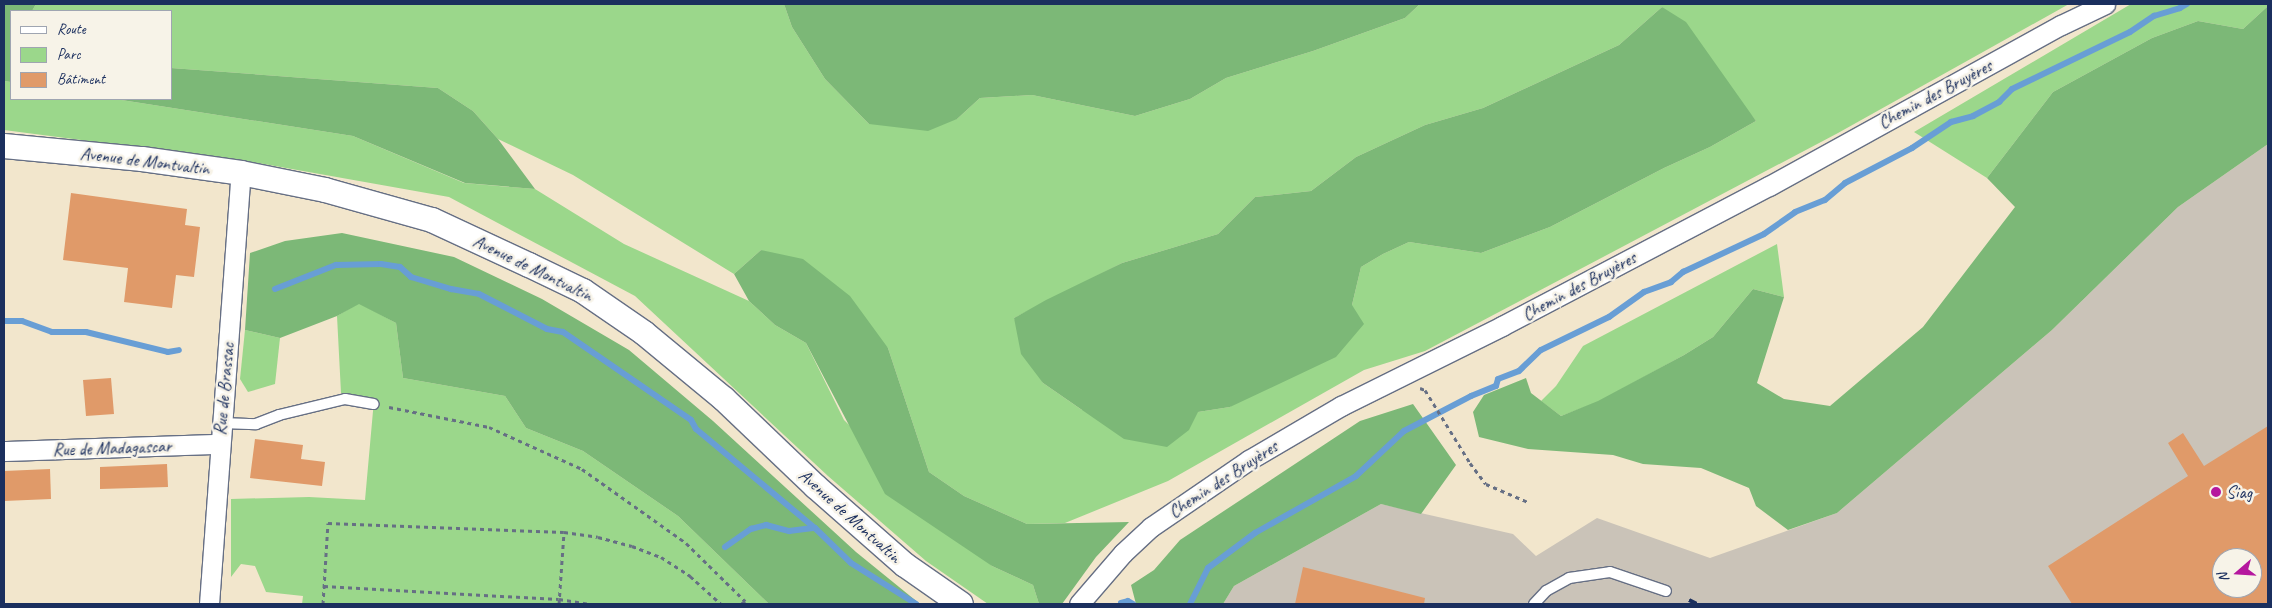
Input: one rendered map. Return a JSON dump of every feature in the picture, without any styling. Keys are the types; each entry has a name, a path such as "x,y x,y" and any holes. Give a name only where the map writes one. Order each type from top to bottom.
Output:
{"street":[{"name":"Chemin des Bruyères","path":"1079,604 1123,553 1151,527 1249,460 1341,406 1502,326 1769,186 2035,40 2105,4"},
{"name":"Avenue de Montvaltin","path":"4,146 142,159 241,173 325,190 432,220 583,291 644,333 724,399 815,486 905,565 962,604"},
{"name":"Rue de Brassac","path":"209,604 241,173"},
{"name":"Rue de Madagascar","path":"4,451 220,444"}],"lane":[{"path":"221,423 256,424 279,415 345,399 374,404"},
{"path":"1534,604 1546,591 1569,578 1610,572 1666,591"}],"path":[{"path":"1427,394 1470,463 1486,484 1528,502"},
{"path":"374,404 489,427 582,469 686,543 745,601 741,604"},
{"path":"323,604 328,523 564,532 598,537 632,546 660,557 690,576 721,604"},
{"path":"559,604 564,532"},
{"path":"324,586 559,599 592,604"}],"shaded area":[{"path":"2268,144 2268,604 1223,604 1234,586 1381,504 1513,534 1536,556 1597,518 1710,558 1837,513 2052,330 2178,207"}],"green space":[{"path":"4,4 36,4 33,10 10,10 10,82 4,81"},
{"path":"36,4 784,4 792,27 825,79 869,124 957,119 980,98 1032,95 1135,116 1190,99 1226,78 1313,51 1405,18 1420,4 2069,4 1838,133 1425,351 1364,370 1168,481 1065,523 1027,524 964,496 929,472 888,348 761,250 734,274 573,175 498,139 473,111 438,88 172,68 172,10 33,10","holes":["1662,7 1756,121 1710,147 1664,168 1550,227 1481,253 1409,242 1383,254 1361,267 1352,305 1230,407 1198,412 1082,410 1043,383 1014,318 1122,263 1218,234 1255,197 1311,191 1356,157 1425,125 1483,108 1619,45"]},
{"path":"784,4 1420,4 1405,18 1313,51 1226,78 1190,99 1135,116 1032,95 980,98 957,119 928,131 869,124 825,79 792,27"},
{"path":"2131,4 2268,4 2268,6 2243,29 2198,21 2152,38 2053,92 1987,178 1914,132"},
{"path":"2268,6 2268,144 2178,207 2052,330 1837,513 1788,530 1756,506 1749,488 1701,468 1643,464 1613,455 1528,449 1479,437 1473,412 1484,395 1526,378 1531,393 1561,416 1598,401 1684,355 1713,337 1753,289 1784,297 1757,383 1784,399 1830,406 1923,327 2015,207 1987,178 2053,92 2152,38 2198,21 2243,29"},
{"path":"1662,7 1686,22 1756,121 1710,147 1664,168 1550,227 1481,253 1409,242 1383,254 1361,267 1352,305 1364,324 1336,357 1230,407 1198,412 1189,430 1167,447 1124,439 1043,383 1021,354 1014,318 1046,300 1122,263 1218,234 1255,197 1311,191 1356,157 1425,125 1483,108 1619,45"},
{"path":"172,68 438,88 473,111 498,139 535,189 465,183 353,136 121,100 172,100"},
{"path":"4,81 10,82 10,100 121,100 353,136 464,183 535,189 624,244 749,301 775,325 806,343 844,420 992,566 1033,585 1039,604 988,604 926,561 828,476 635,296 449,197 258,163 4,130"},
{"path":"342,233 454,257 542,299 629,350 713,421 856,552 920,604 769,604 678,516 583,451 526,428 505,396 403,378 396,323 359,304 337,316 280,338 245,330 250,253 285,241"},
{"path":"1777,244 1784,297 1753,289 1713,337 1598,402 1561,416 1541,401 1556,386 1583,346"},
{"path":"761,250 803,259 850,296 888,348 929,472 964,496 1027,524 1129,522 1096,557 1062,604 1039,604 1033,585 992,566 885,494 806,343 775,325 749,301 734,274"},
{"path":"359,303 396,323 403,378 505,396 526,428 583,451 678,516 769,604 302,604 303,596 266,592 255,566 241,564 231,577 231,499 309,497 365,500 374,400 341,393 337,316"},
{"path":"245,330 280,338 275,384 248,392 240,379"},
{"path":"1413,404 1456,465 1421,514 1381,504 1234,586 1223,604 1136,604 1131,585 1154,570 1180,540 1360,421"}],"building":[{"path":"71,193 187,209 185,225 200,227 194,277 176,275 172,308 124,302 128,268 63,260"},
{"path":"111,378 114,414 86,416 83,380"},
{"name":"Siag","path":"2268,426 2268,604 2072,604 2048,566 2188,476 2168,443 2183,433 2204,466"},
{"path":"255,439 303,445 301,459 325,462 322,486 250,478"},
{"path":"167,464 168,487 100,489 100,467"},
{"path":"50,469 51,499 4,501 4,471"},
{"path":"1303,567 1425,598 1424,604 1295,604"}],"waterway":[{"path":"1190,604 1208,568 1255,533 1356,476 1404,431 1471,396 1496,386 1498,379 1519,371 1541,350 1609,317 1644,292 1671,282 1683,272 1764,234 1795,212 1825,200 1845,183 1912,148 1951,122 1973,116 1999,102 2012,89 2130,32 2154,16 2187,4"},
{"path":"275,289 336,265 381,264 400,267 411,277 451,289 479,294 547,329 563,332 691,420 696,429 815,528 851,563 916,604"},
{"path":"4,321 22,321 52,332 86,332 168,352 179,350"},
{"path":"725,547 751,529 766,525 789,531 815,528"},
{"path":"1121,603 1128,601 1133,604"}],"railway":[{"path":"1689,600 1697,604"}],"place":[{"name":"Siag","path":"2216,492"}]}
